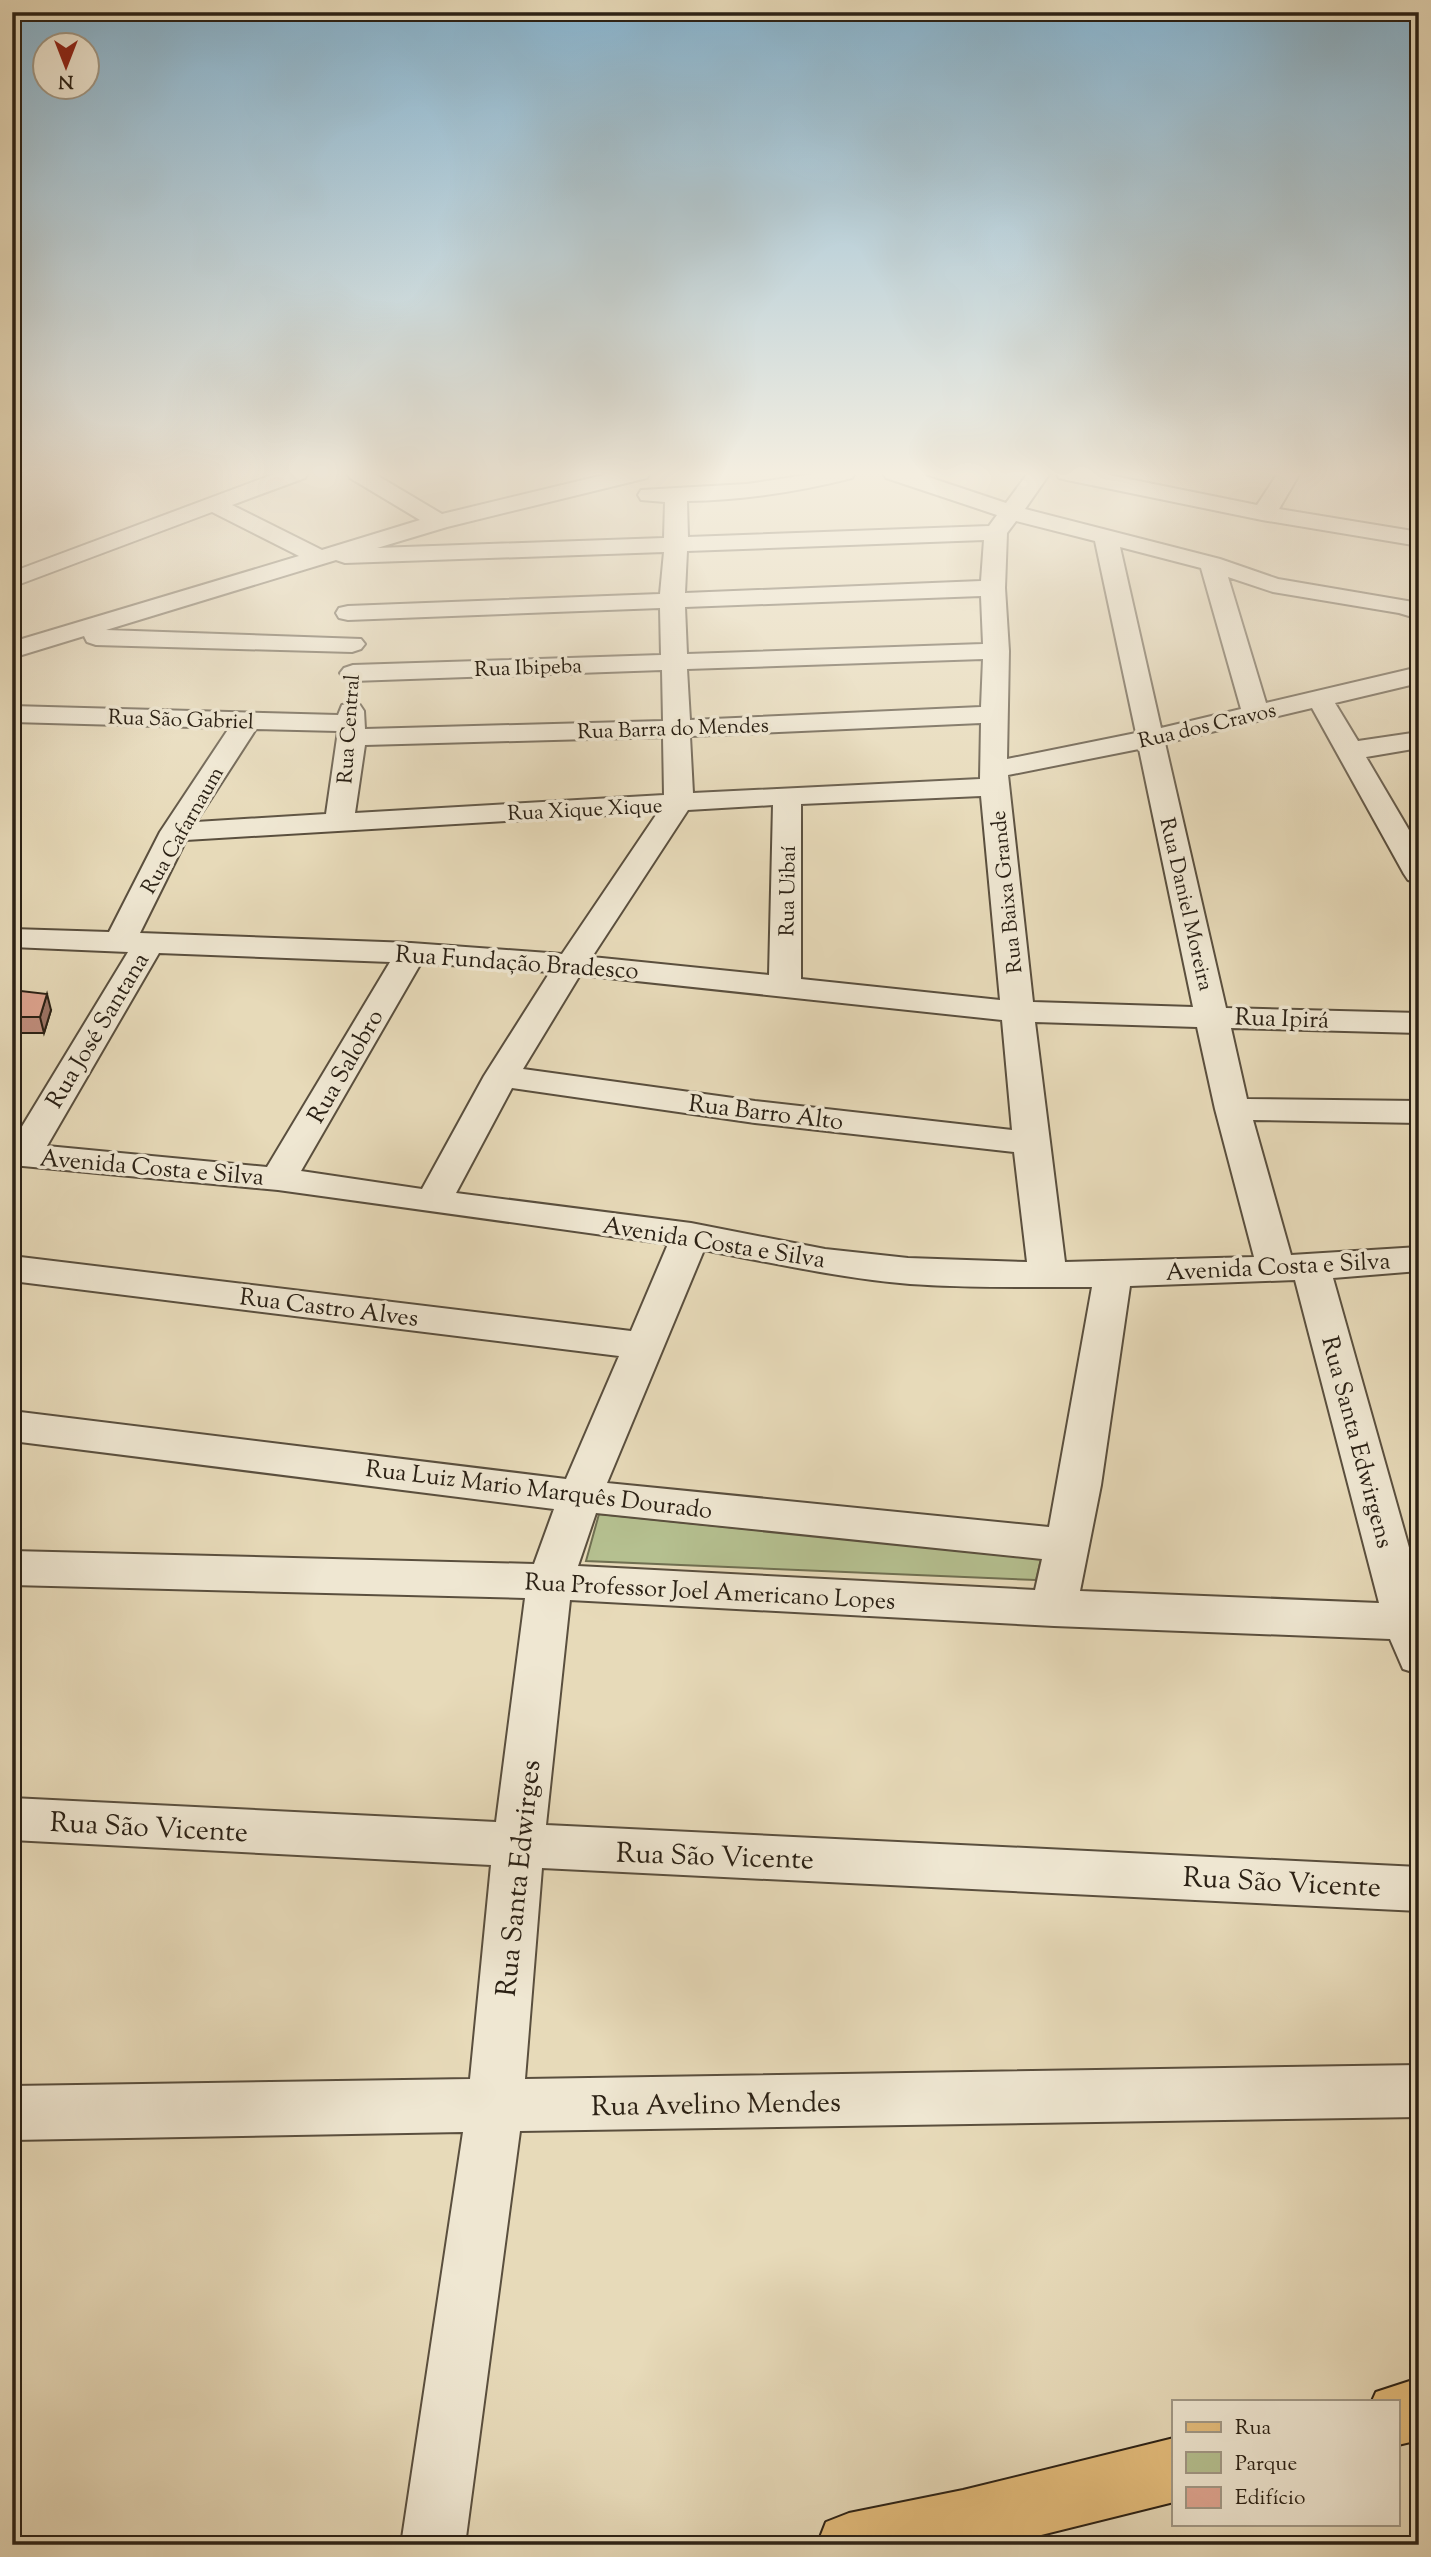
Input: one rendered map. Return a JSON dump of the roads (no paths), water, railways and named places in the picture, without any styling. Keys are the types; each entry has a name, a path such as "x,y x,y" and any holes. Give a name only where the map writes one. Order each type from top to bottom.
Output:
{"main road":[{"path":"1400,2414 1419,2409"},
{"path":"849,2545 963,2522 1172,2470"}],"street":[{"path":"12,650 260,592"},
{"name":"Rua Central","path":"339,824 351,730 353,673 345,592"},
{"path":"584,592 672,599 867,592"},
{"path":"433,1202 501,1076 570,964 679,803 673,592"},
{"name":"Rua Baixa Grande","path":"993,592 996,651 994,779 1031,1143 1048,1274"},
{"name":"Rua Daniel Moreira","path":"1118,592 1232,1109 1294,1268"},
{"path":"1220,592 1255,712"},
{"path":"1317,592 1417,607"},
{"path":"63,636 352,644"},
{"name":"Rua Ibipeba","path":"353,673 996,651"},
{"name":"Rua dos Cravos","path":"994,779 1255,712 1419,675"},
{"path":"1320,699 1349,751 1409,838 1419,874"},
{"name":"Rua São Gabriel","path":"12,714 247,721 351,730"},
{"name":"Rua Barra do Mendes","path":"351,730 675,729 994,715"},
{"name":"Rua Cafarnaum","path":"135,941 176,832 247,721"},
{"path":"1349,751 1419,740"},
{"name":"Rua Xique Xique","path":"176,832 679,803 994,779"},
{"name":"Rua Uibaí","path":"785,986 787,796"},
{"name":"Rua Fundação Bradesco","path":"12,938 411,953 570,964 1019,1012"},
{"name":"Rua José Santana","path":"18,1155 135,941"},
{"name":"Rua Salobro","path":"278,1179 411,953"},
{"name":"Rua Ipirá","path":"1019,1012 1419,1023"},
{"name":"Rua Barro Alto","path":"501,1076 755,1112 1031,1143"},
{"path":"1232,1109 1419,1112"},
{"name":"Avenida Costa e Silva","path":"18,1155 278,1179 691,1235 825,1261 908,1271 984,1275 1113,1274 1294,1268 1419,1259"},
{"name":"Rua Santa Edwirges","path":"432,2545 495,2107 517,1847 550,1582 580,1496 691,1235"},
{"name":"Rua Castro Alves","path":"12,1268 646,1346"},
{"name":"Rua Santa Edwirgens","path":"1294,1268 1413,1639"},
{"path":"1054,1608 1080,1485 1113,1274"},
{"name":"Rua Luiz Mario Marquês Dourado","path":"12,1426 580,1496 1066,1545"},
{"name":"Rua Professor Joel Americano Lopes","path":"12,1568 550,1582 1054,1608 1413,1639"},
{"name":"Rua São Vicente","path":"12,1819 517,1847 1095,1871 1419,1889"},
{"name":"Rua Avelino Mendes","path":"12,2113 1419,2091"}]}
